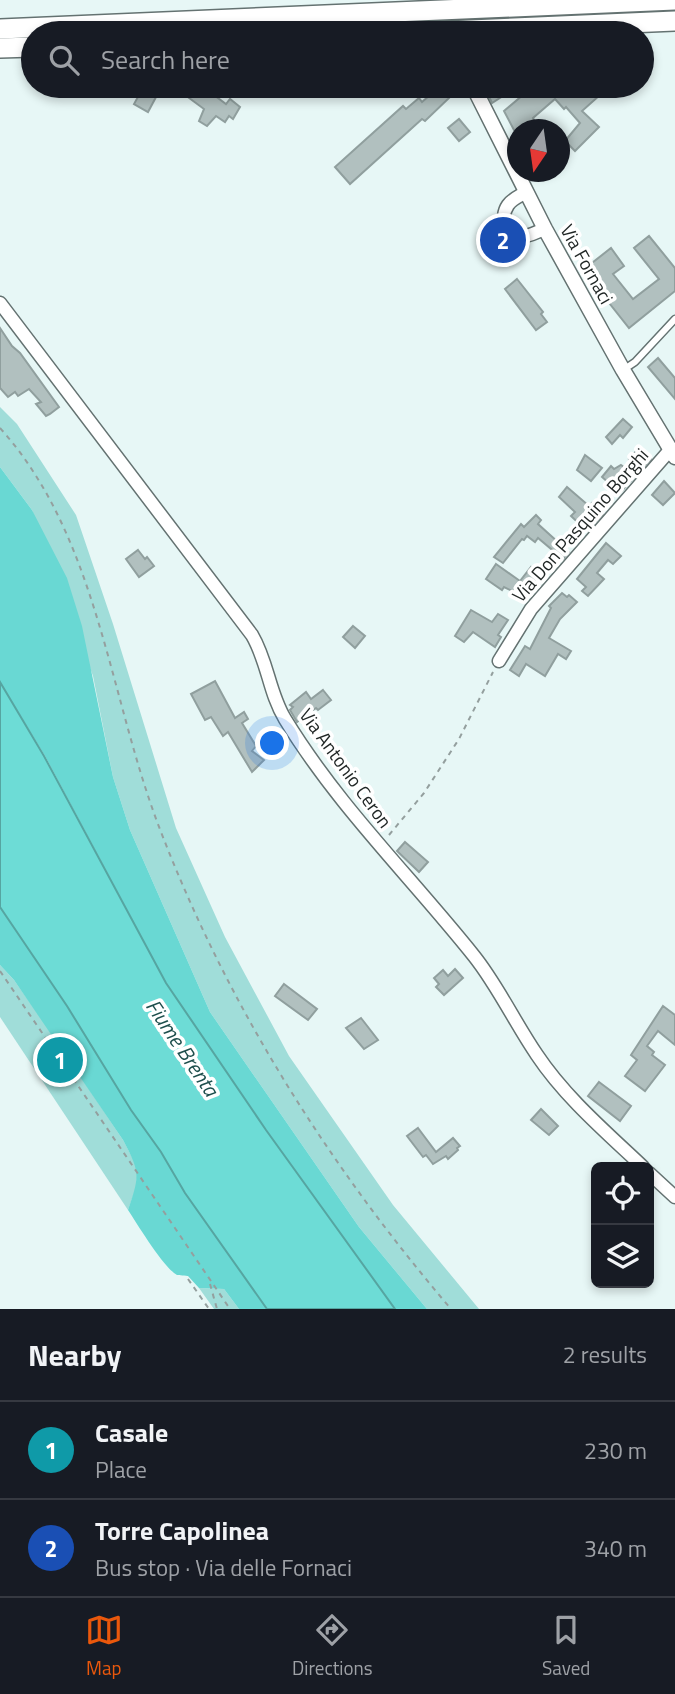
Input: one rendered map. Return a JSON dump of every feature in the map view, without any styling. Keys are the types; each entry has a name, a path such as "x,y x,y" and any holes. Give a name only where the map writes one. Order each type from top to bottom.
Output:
{"highway":[{"path":"186,21 675,0"},
{"path":"654,22 675,21"},
{"path":"0,29 21,28"},
{"path":"0,48 21,47"}],"street":[{"name":"Via Fornaci","path":"479,98 545,229 673,454"},
{"path":"526,192 506,208 503,218 505,226 510,233 525,237 545,229"},
{"name":"Via Antonio Ceron","path":"0,303 252,635 261,650 284,718 329,786 480,964 552,1075 638,1162"},
{"name":"Via Don Pasquino Borghi","path":"499,661 531,608 673,454"},
{"path":"654,1178 675,1197"}],"lane":[{"path":"623,370 635,362 675,319"}],"path":[{"path":"0,428 35,475 62,521 100,629 160,831 207,940 239,1005 323,1143 376,1217 451,1309"},
{"path":"380,847 424,793 459,739 499,661"},
{"path":"0,971 230,1309"},
{"path":"188,1279 209,1309"},
{"path":"209,1280 217,1309"}],"shaded area":[{"path":"0,407 17,424 76,515 176,828 225,937 289,1056 393,1205 479,1309 427,1309 359,1227 210,1012 130,830 113,777 93,676 32,510 0,467"},
{"path":"0,467 32,510 67,578 82,626 113,777 130,830 210,1012 359,1227 427,1309 395,1309 266,1130 166,983 45,756 0,682"},
{"path":"0,907 67,1006 185,1193 267,1309 239,1309 224,1289 199,1288 188,1276 177,1275 165,1264 144,1235 128,1210 135,1189 136,1174 133,1160 123,1140 14,980 0,965"},
{"path":"0,965 14,980 52,1034 123,1140 138,1168 136,1188 128,1210 0,1017"},
{"path":"199,1288 224,1289 239,1309 214,1309"}],"water":[{"name":"Fiume Brenta","path":"0,682 44,756 166,983 266,1130 395,1309 267,1309 185,1193 67,1006 0,907"}],"building":[{"path":"137,98 155,98 148,112 134,104"},
{"path":"189,98 218,98 226,104 230,99 240,107 233,119 229,116 225,122 216,116 207,126 199,121 204,109"},
{"path":"419,98 422,102 427,98 449,98 350,184 335,167 403,106 406,109"},
{"path":"519,98 597,98 582,111 599,127 575,151 570,146 570,135 580,123 555,99 534,119 508,119 504,111"},
{"path":"459,119 470,132 459,141 448,128"},
{"path":"649,236 675,268 675,291 629,328 583,270 611,248 624,266 613,274 633,299 659,279 634,248"},
{"path":"517,279 543,312 541,314 547,322 536,330 505,289"},
{"path":"0,328 59,407 50,414 46,416 36,404 41,402 29,389 18,396 15,392 8,397 0,388"},
{"path":"658,358 675,378 675,399 648,367"},
{"path":"623,419 632,427 623,438 620,435 612,444 606,437"},
{"path":"639,448 651,459 641,470 629,459"},
{"path":"585,455 602,468 591,481 577,470"},
{"path":"621,465 636,475 620,493 602,477 611,466 614,469"},
{"path":"664,481 675,493 663,505 652,495"},
{"path":"567,487 589,506 592,503 603,514 587,531 571,516 575,512 559,497"},
{"path":"536,515 541,520 538,524 569,552 563,559 538,538 535,542 527,536 503,563 494,557 521,524 524,527"},
{"path":"606,543 621,556 613,564 608,560 597,573 604,579 588,596 582,591 586,587 577,579"},
{"path":"138,550 154,566 139,577 126,559"},
{"path":"496,564 520,581 531,567 544,577 529,595 521,590 518,594 504,587 502,590 486,579"},
{"path":"562,593 577,602 560,619 549,638 571,651 566,659 558,654 545,676 526,664 519,676 510,670 525,646 530,649 551,608 549,606"},
{"path":"471,610 492,622 498,614 508,620 498,635 501,637 495,647 473,632 464,642 455,636"},
{"path":"353,626 365,636 355,648 343,637"},
{"path":"215,681 235,718 244,712 248,719 242,723 256,746 252,751 264,760 252,772 228,732 223,736 211,717 205,720 191,694"},
{"path":"323,690 331,700 297,722 290,705 306,692 311,699"},
{"path":"405,842 428,862 419,872 397,851"},
{"path":"455,969 463,978 444,995 436,987 439,984 434,978 443,970 448,976"},
{"path":"284,984 317,1009 308,1020 275,996"},
{"path":"663,1006 675,1015 675,1045 658,1031 647,1046 654,1052 652,1055 665,1065 645,1091 625,1076 637,1060 631,1055"},
{"path":"361,1018 378,1040 364,1049 346,1028"},
{"path":"599,1082 631,1106 620,1121 588,1096"},
{"path":"541,1109 558,1126 549,1135 531,1120"},
{"path":"418,1128 436,1152 453,1138 460,1146 448,1159 446,1156 433,1164 426,1155 423,1157 407,1136"}],"place":[{"name":"Torre Capolinea","path":"503,240"},
{"name":"Casale","path":"60,1060"}]}
